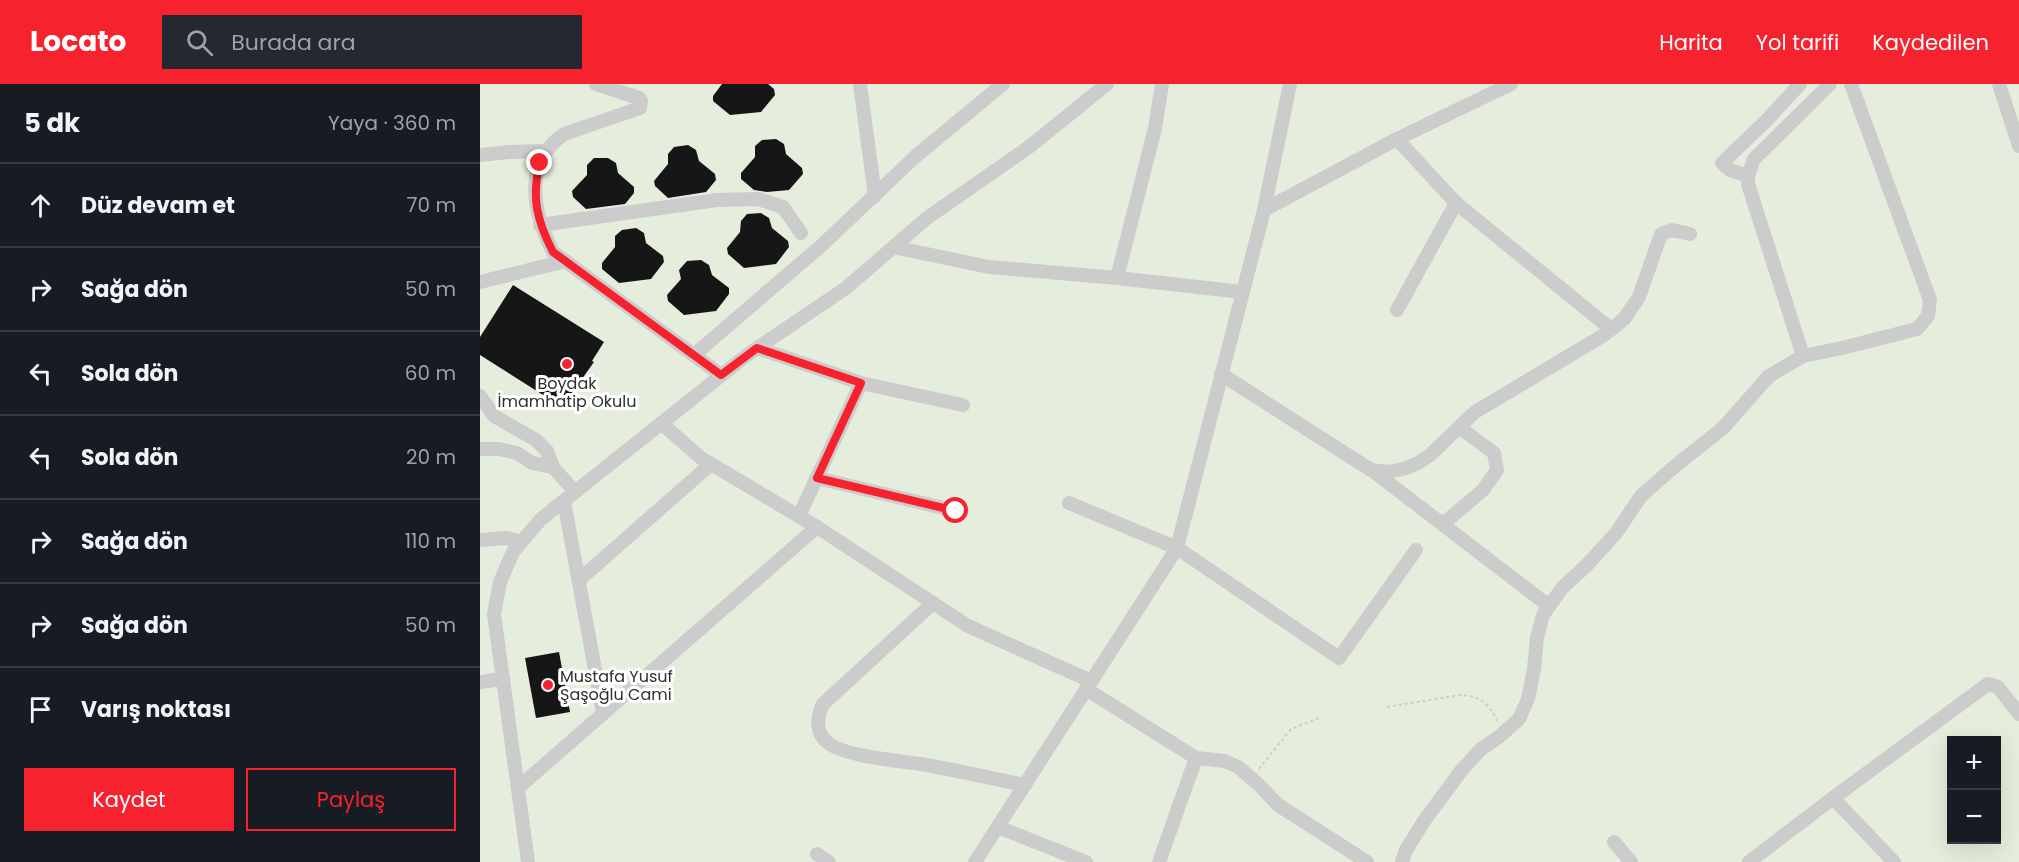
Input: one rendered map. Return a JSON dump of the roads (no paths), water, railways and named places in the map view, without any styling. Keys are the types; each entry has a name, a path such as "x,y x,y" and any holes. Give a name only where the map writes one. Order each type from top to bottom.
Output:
{"street":[{"path":"596,84 639,98 640,108 564,134 545,151 535,182 540,225 553,252 721,375"},
{"path":"860,84 875,196"},
{"path":"694,355 822,245 916,156 1003,84"},
{"path":"528,862 494,614 500,582 513,552 541,519 721,375 846,288 927,218 1029,147 1107,84"},
{"path":"1117,278 1155,128 1162,84"},
{"path":"975,862 1177,548 1264,210 1290,84"},
{"path":"1264,210 1397,139 1511,84"},
{"path":"1748,176 1730,170 1722,164 1800,84"},
{"path":"1803,356 1748,184 1748,176 1754,159 1830,84"},
{"path":"1402,862 1406,850 1424,821 1461,771 1480,750 1519,719 1528,699 1537,638 1543,615 1562,588 1616,533 1641,496 1674,466 1723,428 1769,376 1803,356 1917,329 1928,316 1930,300 1851,84"},
{"path":"2000,84 2019,146"},
{"path":"1397,139 1456,203 1611,329"},
{"path":"480,155 545,151"},
{"path":"540,225 717,201 758,199 783,207 801,233"},
{"path":"1397,310 1456,203"},
{"path":"1371,470 1388,472 1418,464 1475,412 1611,329 1624,319 1639,297 1660,234 1672,230 1690,234"},
{"path":"893,247 989,267 1242,292"},
{"path":"480,282 566,261"},
{"path":"757,348 861,383 963,405"},
{"path":"1221,374 1371,470 1549,606"},
{"path":"799,516 861,383"},
{"path":"480,396 494,416 536,440 547,451 569,496 579,580 603,713"},
{"path":"661,423 701,458 817,527 968,626 1089,685 1196,758 1225,761 1238,767 1278,805 1367,862"},
{"path":"1443,524 1483,490 1497,470 1494,453 1459,427"},
{"path":"480,449 499,449 517,453 532,463 553,467"},
{"path":"579,580 711,464"},
{"path":"817,478 956,511"},
{"path":"1069,503 1177,548 1339,658 1416,550"},
{"path":"519,787 817,527"},
{"path":"480,540 507,538 521,542"},
{"path":"933,603 823,704 818,720 821,735 831,745 875,758 920,764 1025,785"},
{"path":"480,681 503,678"},
{"path":"1749,862 1988,684 1998,687 2019,714"},
{"path":"1159,862 1196,758"},
{"path":"1833,798 1894,862"},
{"path":"998,827 1086,862"},
{"path":"1614,842 1631,862"},
{"path":"817,854 829,862"}],"place":[{"name":"Boydak İmamhatip Okulu","path":"567,364"},
{"name":"Mustafa Yusuf Şaşoğlu Cami","path":"548,685"}]}
